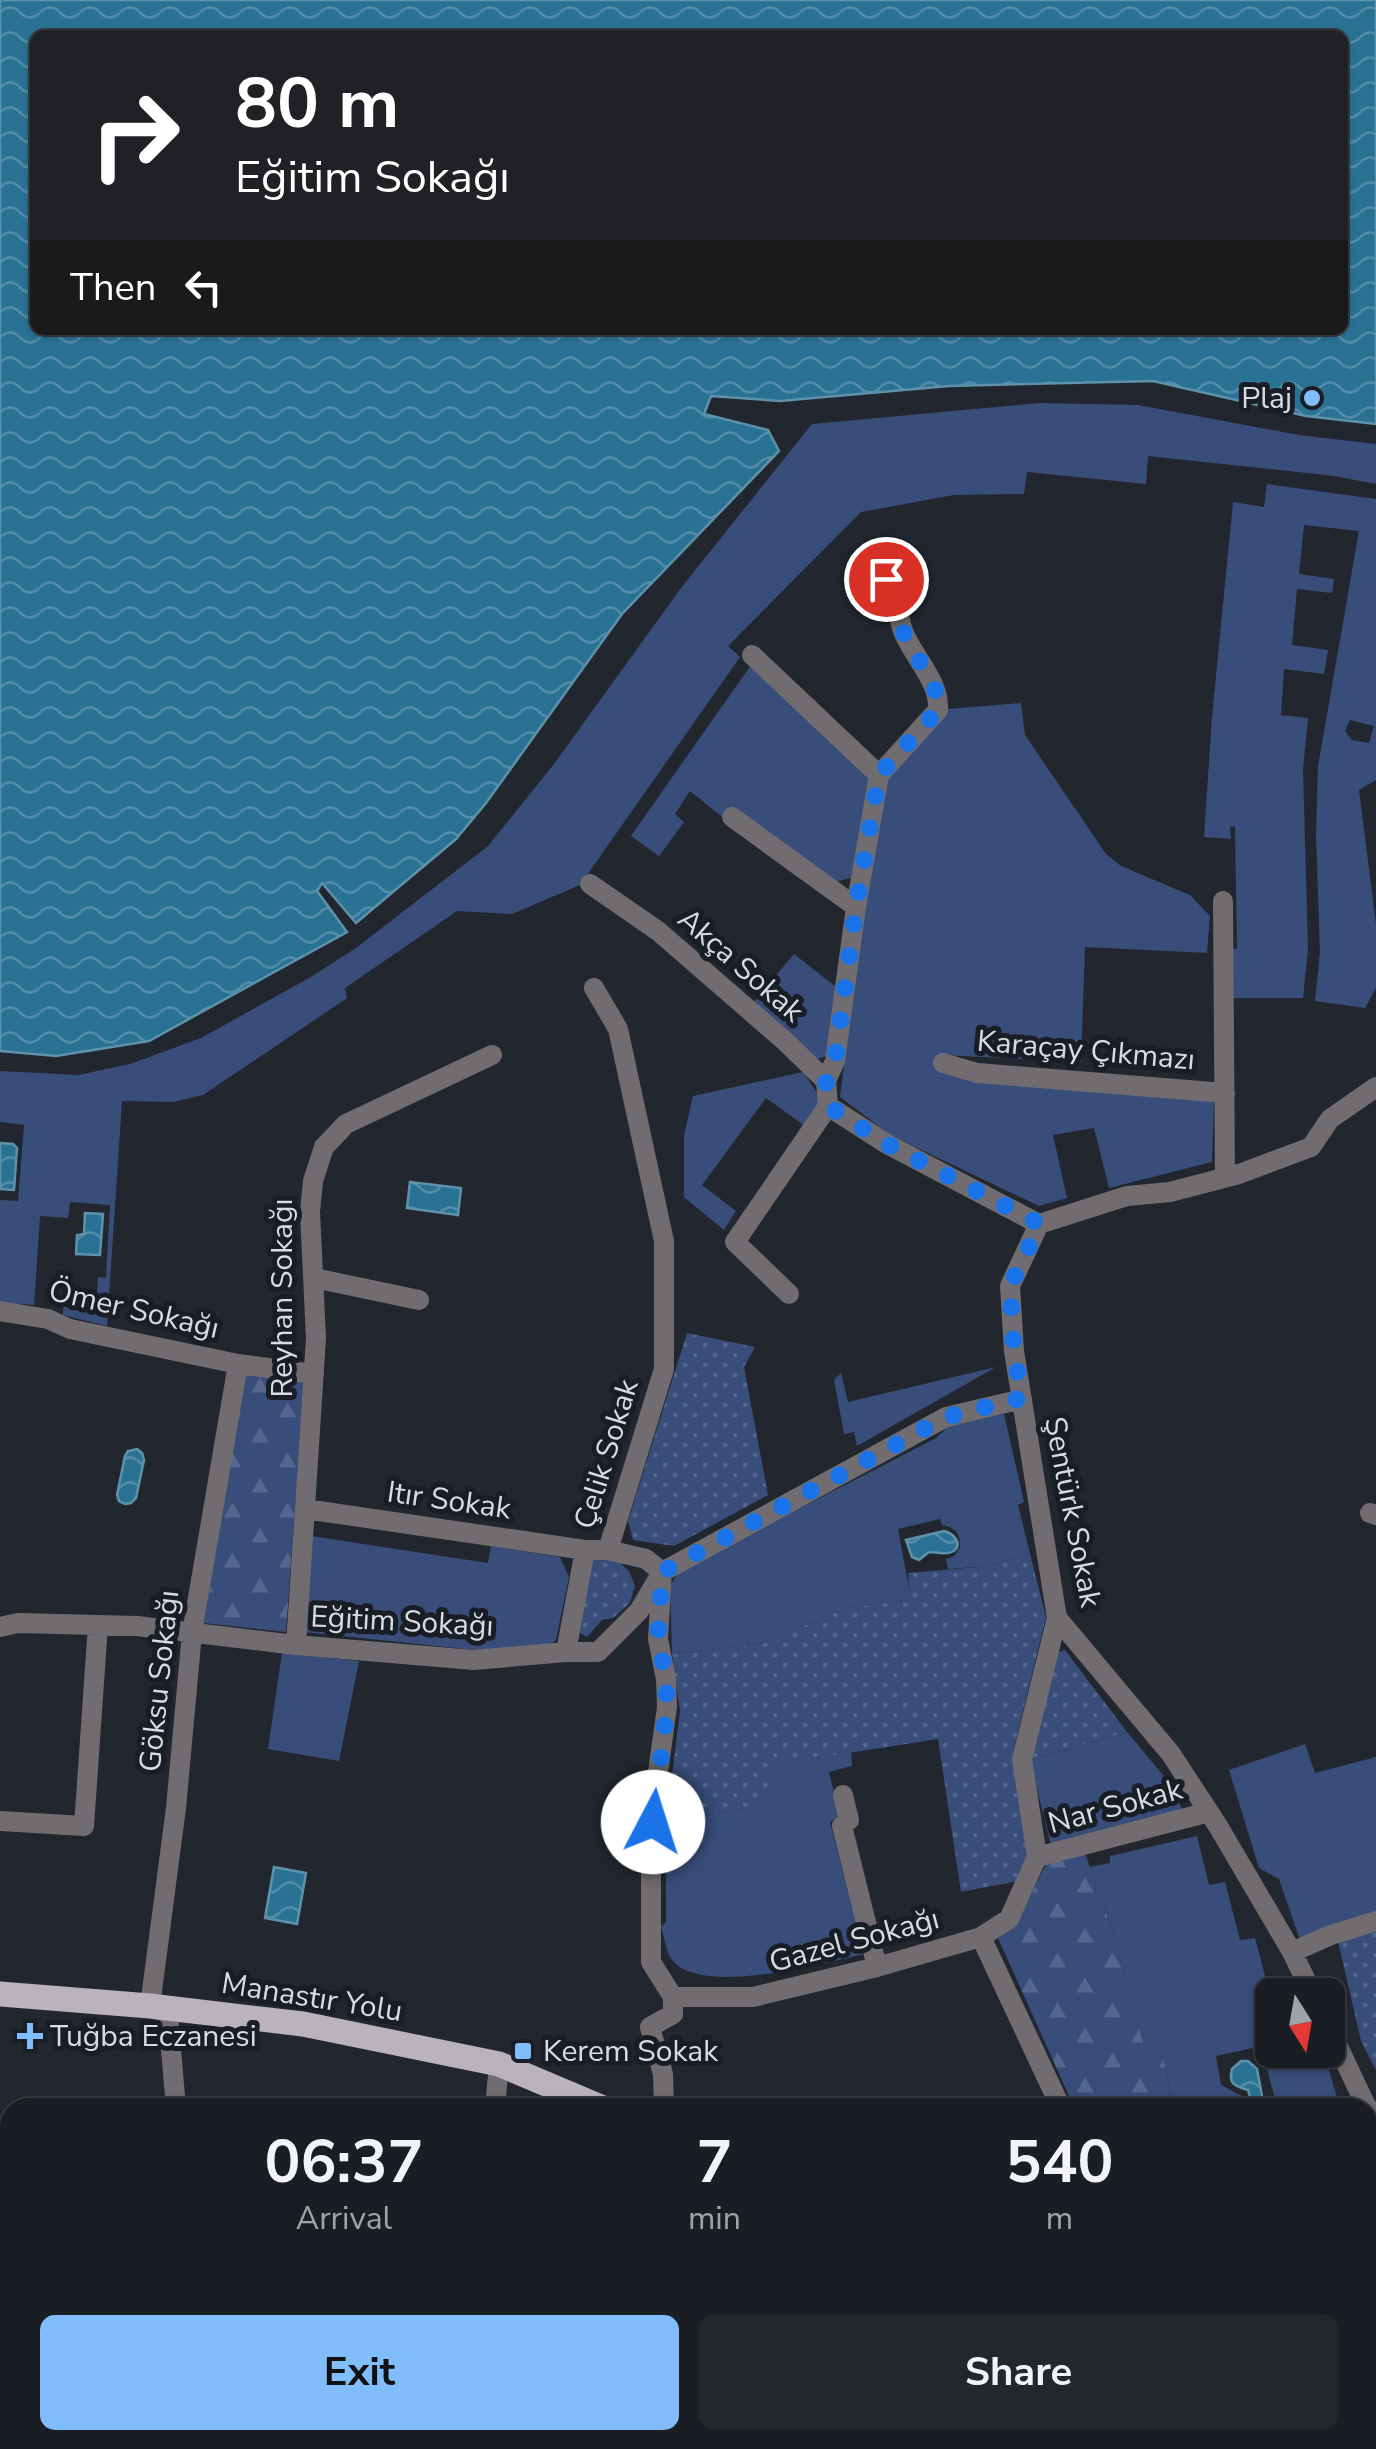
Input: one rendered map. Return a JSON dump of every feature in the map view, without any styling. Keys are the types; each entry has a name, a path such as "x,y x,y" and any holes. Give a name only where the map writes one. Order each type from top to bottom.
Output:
{"main road":[{"name":"Manastır Yolu","path":"0,1994 303,2024 499,2064 579,2098"}],"street":[{"path":"789,1294 735,1242 828,1106 826,1081 835,1061 879,775 938,710 939,697 904,633 886,579"},
{"path":"752,655 879,775"},
{"path":"732,817 856,907"},
{"name":"Akça Sokak","path":"590,884 658,932 826,1081"},
{"path":"1224,901 1225,1178"},
{"name":"Çelik Sokak","path":"566,1652 585,1550 608,1550 664,1369 664,1240 618,1029 594,988"},
{"name":"Reyhan Sokağı","path":"296,1644 314,1374 310,1212 313,1181 324,1147 346,1124 492,1055"},
{"name":"Karaçay Çıkmazı","path":"943,1063 977,1072 1225,1093"},
{"path":"828,1106 887,1144 1040,1224 1127,1196 1170,1192 1225,1178 1311,1147 1330,1120 1376,1087"},
{"name":"Şentürk Sokak","path":"1040,1224 1010,1286 1014,1351 1058,1618 1171,1754 1305,1978"},
{"path":"314,1278 419,1300"},
{"name":"Ömer Sokağı","path":"0,1312 48,1318 70,1329 238,1364 314,1374"},
{"name":"Göksu Sokağı","path":"150,2006 176,1808 192,1632 238,1364"},
{"path":"662,1572 946,1417 1022,1398"},
{"name":"Itır Sokak","path":"304,1509 585,1550"},
{"path":"608,1550 646,1559 662,1572"},
{"path":"662,1572 658,1638 667,1708 651,1850 651,1962 673,1997 673,2014 650,2027 663,2074 664,2098"},
{"name":"Eğitim Sokağı","path":"0,1627 18,1623 138,1626 474,1660 598,1652 640,1611 662,1572"},
{"path":"981,1938 1009,1919 1037,1857 1022,1759 1058,1618"},
{"path":"0,1821 84,1826 98,1625"},
{"path":"843,1795 848,1820 842,1826 877,1966"},
{"name":"Nar Sokak","path":"1037,1857 1208,1812"},
{"path":"1292,1952 1376,1921"},
{"name":"Gazel Sokağı","path":"673,1997 753,1997 981,1938 1056,2098"},
{"path":"150,2006 168,2014 175,2098"},
{"path":"1345,2061 1362,2098"},
{"path":"495,2098 499,2064"}],"green space":[{"path":"1039,403 1138,405 1299,435 1376,444 1376,484 1148,456 1146,484 1027,472 1024,494 954,495 861,512 728,646 740,657 580,885 512,914 457,911 345,988 347,998 203,1095 173,1102 122,1101 107,1326 63,1315 63,1307 96,1308 98,1277 106,1278 110,1205 70,1202 68,1218 40,1216 34,1305 10,1303 0,1320 0,1200 18,1201 24,1125 0,1122 0,1071 78,1075 130,1064 201,1038 356,948 488,846 554,764 681,588 812,424"},
{"path":"1267,484 1376,499 1376,780 1359,790 1376,924 1376,988 1365,1008 1315,1001 1320,952 1318,766 1359,531 1304,525 1299,574 1334,579 1332,593 1297,589 1292,645 1328,650 1324,674 1284,669 1281,715 1308,718 1303,770 1308,949 1303,998 1232,998 1232,949 1237,949 1235,826 1230,827 1231,839 1204,837 1233,502 1264,507","holes":["1350,720 1374,726 1369,743 1352,740 1345,731"]},
{"path":"751,665 870,778 854,877 832,883 726,820 690,791 675,814 684,822 659,856 631,836"},
{"path":"1021,703 1025,735 1106,854 1121,866 1190,895 1210,916 1207,953 1085,947 1081,1062 942,1055 936,1066 1214,1101 1212,1162 1109,1188 1094,1128 1053,1135 1067,1198 1039,1206 892,1136 840,1097 882,787 948,709"},
{"path":"794,954 836,987 826,1056 817,1059 753,1003"},
{"path":"803,1072 820,1097 817,1111 805,1126 766,1098 702,1185 736,1211 724,1230 684,1197 684,1135 693,1096"},
{"path":"687,1333 755,1347 744,1367 768,1495 674,1546 633,1540 628,1521"},
{"path":"996,1367 857,1446 854,1432 844,1434 834,1380 841,1373 848,1402"},
{"path":"244,1372 304,1381 286,1632 204,1623"},
{"path":"1004,1414 1024,1502 1018,1505 1030,1554 989,1566 948,1569 946,1559 960,1547 954,1529 942,1525 940,1519 898,1529 911,1599 846,1608 760,1644 672,1654 670,1586 680,1570 936,1438 951,1424"},
{"path":"311,1536 488,1563 491,1546 560,1557 569,1577 556,1640 551,1644 484,1651 304,1632"},
{"path":"1030,1554 1046,1617 1013,1752 1027,1857 1018,1881 961,1892 938,1739 772,1765 772,1802 666,1824 680,1711 672,1654 760,1644 846,1608 910,1599 908,1573 989,1566"},
{"path":"611,1555 629,1571 635,1586 630,1603 613,1618 602,1620 587,1637 575,1630 593,1559"},
{"path":"1065,1650 1127,1732 1030,1760 1058,1652"},
{"path":"282,1653 359,1661 339,1761 268,1749"},
{"path":"1127,1732 1173,1787 1183,1812 1051,1846 1030,1760"},
{"path":"1305,1744 1315,1773 1376,1757 1376,1915 1300,1940 1279,1879 1259,1868 1229,1770"},
{"path":"851,1752 852,1766 829,1772 840,1816 830,1822 864,1954 762,1975 705,1976 684,1969 670,1957 661,1927 666,1922 666,1824 772,1802 772,1765"},
{"path":"1197,1836 1209,1885 1225,1882 1240,1940 1255,1938 1266,1978 1255,1978 1255,2047 1216,2056 1221,2085 1243,2098 1171,2098 1162,2049 1146,2053 1110,1923 1090,1867 1110,1863 1110,1856"},
{"path":"1085,1853 1110,1923 1146,2052 1162,2049 1171,2098 1070,2098 998,1938 1017,1923 1046,1864"},
{"path":"1376,1931 1376,2070 1361,2041 1338,1941"},
{"path":"1267,2068 1328,2068 1337,2098 1275,2098"}],"water":[{"path":"0,0 1376,0 1376,424 1306,416 1153,381 949,386 780,401 711,396 704,414 768,430 779,451 622,614 456,839 356,923 322,883 317,891 347,932 149,1041 56,1056 0,1051"},
{"path":"0,1143 17,1148 14,1190 0,1189"},
{"path":"410,1182 461,1188 458,1215 407,1208"},
{"path":"85,1213 103,1214 100,1255 76,1254 77,1235 84,1234"},
{"path":"137,1449 144,1460 136,1498 125,1504 117,1495 125,1456"},
{"path":"944,1531 956,1540 956,1549 929,1552 919,1560 912,1557 906,1540"},
{"path":"274,1867 306,1873 297,1924 265,1918"},
{"path":"1241,2061 1248,2061 1257,2069 1262,2096 1250,2097 1248,2090 1236,2086 1231,2074"}],"place":[{"name":"Plaj","path":"1312,398"},
{"name":"Tuğba Eczanesi","path":"30,2036"},
{"name":"Kerem Sokak","path":"523,2051"}],"route":[{"path":"653,1822 667,1708 658,1638 662,1572 946,1417 1022,1398 1010,1286 1040,1224 887,1144 828,1106 826,1081 835,1061 879,775 938,710 939,697 904,633 886,579"}]}
